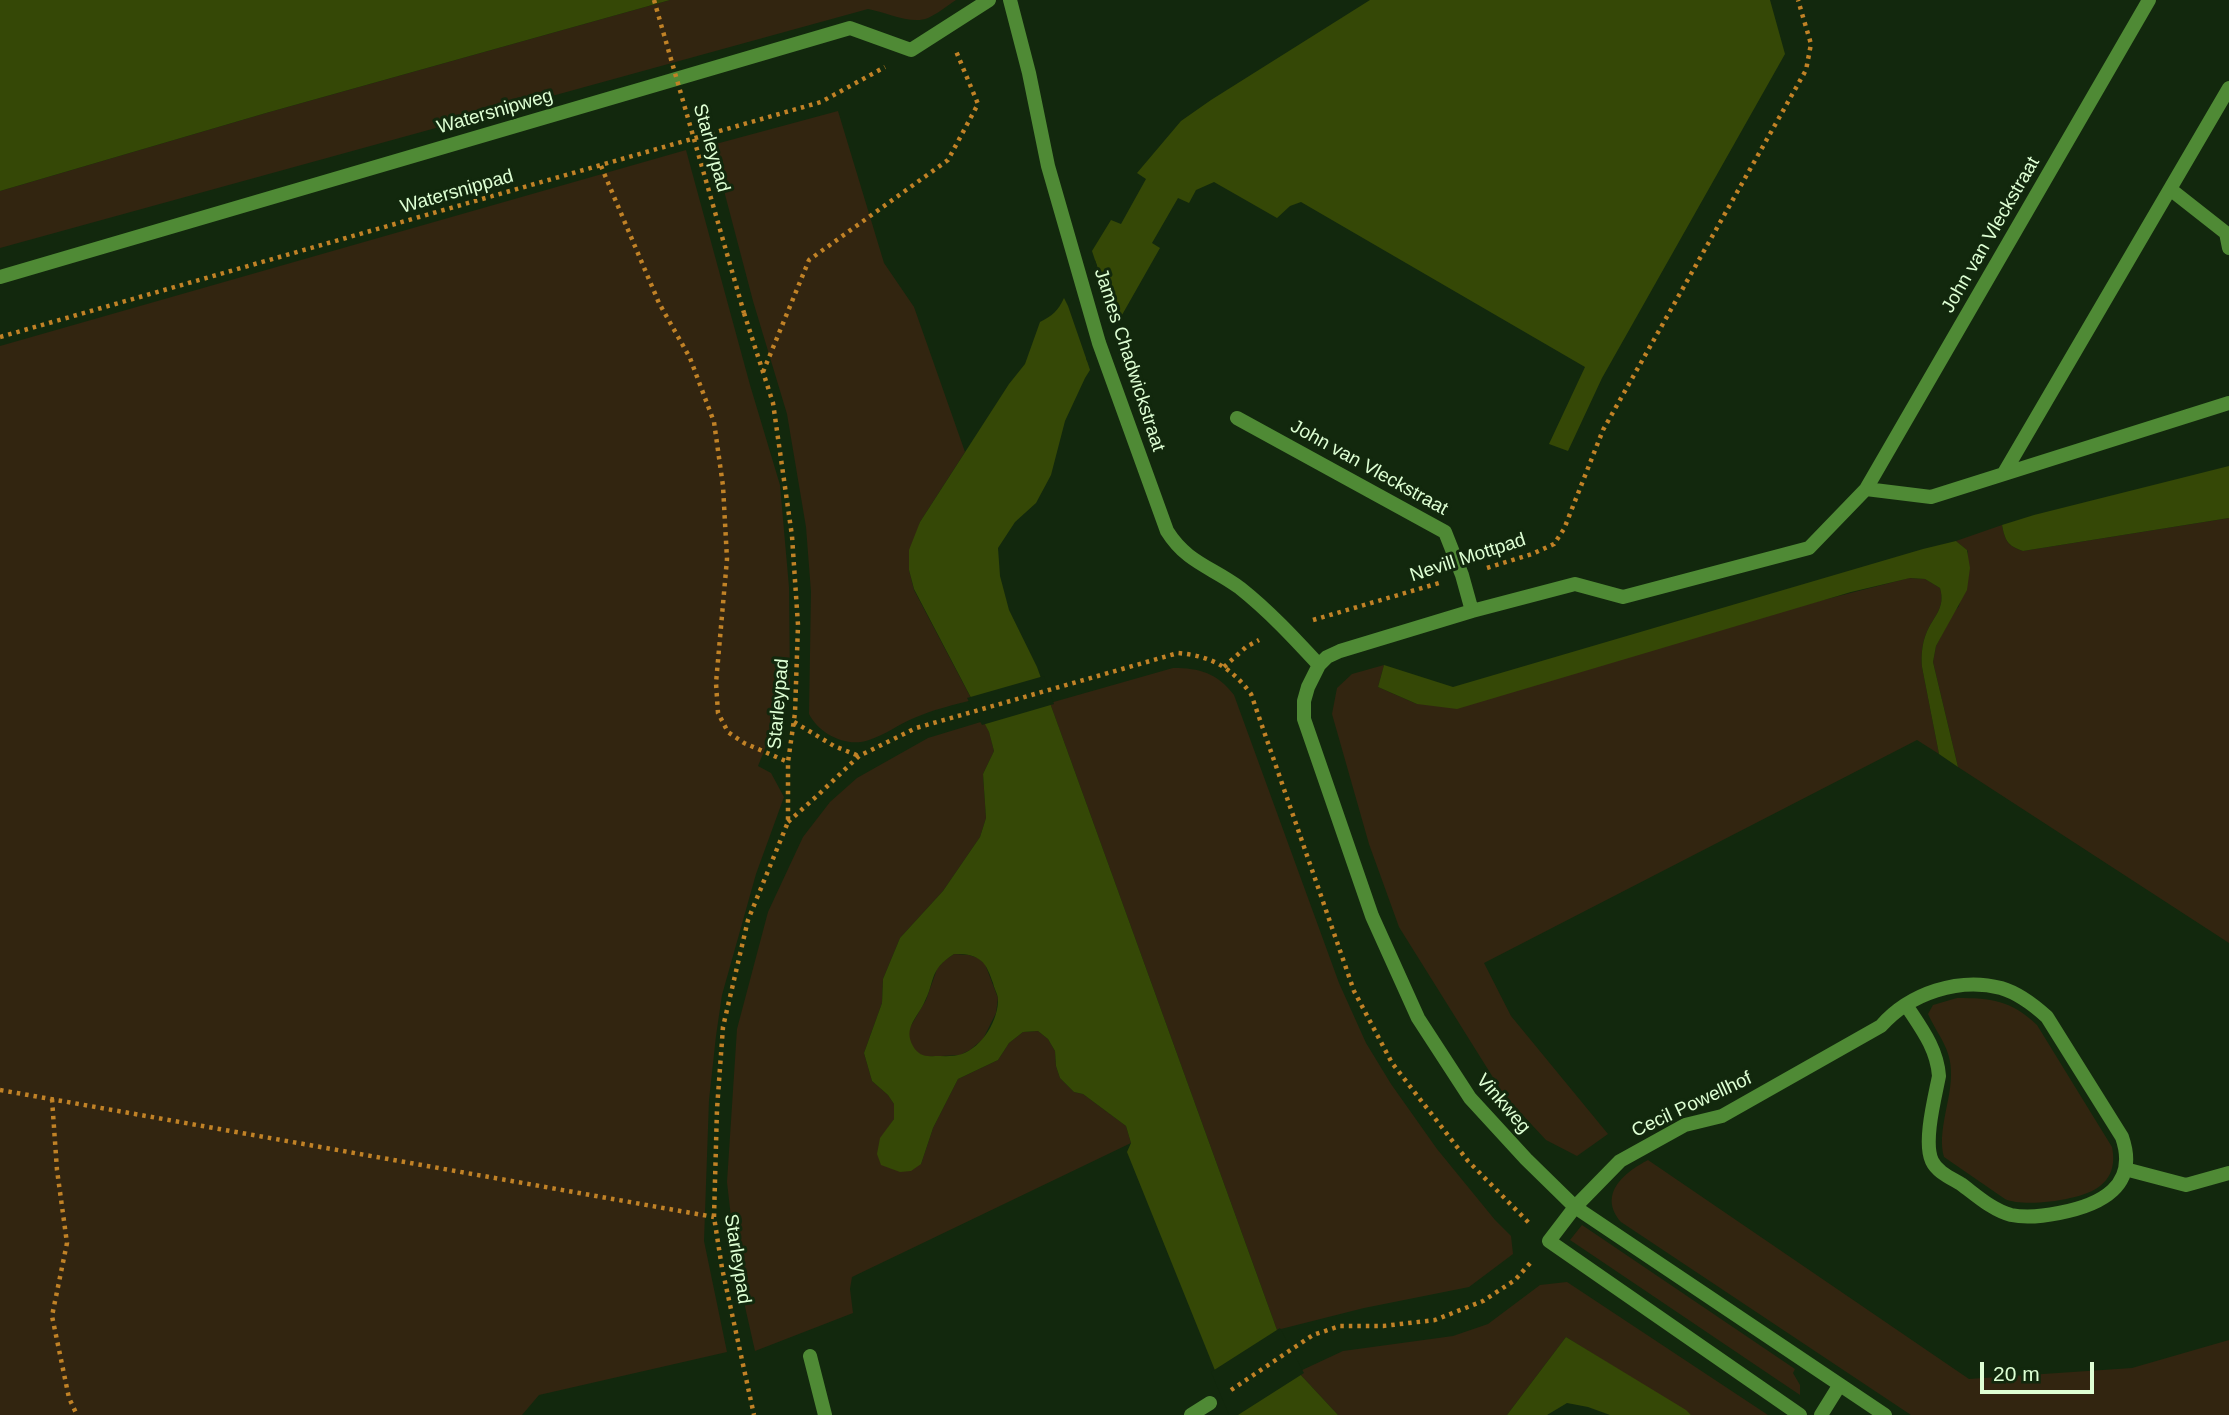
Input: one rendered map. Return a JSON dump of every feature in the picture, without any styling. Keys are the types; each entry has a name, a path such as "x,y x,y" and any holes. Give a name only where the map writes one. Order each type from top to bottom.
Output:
{"street":[{"path":"911,50 989,0"},
{"name":"James Chadwickstraat","path":"1010,0 1029,73 1048,166 1099,343 1167,531 1176,545 1192,559 1238,587 1285,628 1319,666"},
{"name":"John van Vleckstraat","path":"1319,666 1327,657 1340,651 1472,611 1575,584 1623,597 1809,548 1866,489 2149,0"},
{"name":"Watersnipweg","path":"0,277 850,28 911,50"},
{"path":"2004,473 2229,88"},
{"path":"2170,189 2226,233 2229,248"},
{"path":"1866,489 1931,497 2229,403"},
{"name":"John van Vleckstraat","path":"1237,418 1445,531 1472,611"},
{"name":"Vinkweg","path":"1319,666 1304,701 1304,719 1372,916 1418,1018 1470,1098 1575,1207 1885,1415"},
{"name":"Cecil Powellhof","path":"1549,1241 1575,1207 1619,1161 1685,1125 1722,1116 1881,1026 1892,1013 1926,994 1947,987 1963,985 2003,988 2037,1007 2054,1028 2122,1137 2126,1149 2125,1169"},
{"path":"1906,1005 1935,1052 1938,1065 1939,1076 1929,1142 1933,1162 1937,1168 2003,1212 2028,1216 2066,1212 2101,1201 2119,1184 2125,1169 2186,1185 2229,1172"},
{"path":"1549,1241 1800,1415"},
{"path":"810,1356 825,1415"},
{"path":"1821,1415 1839,1385"},
{"path":"1191,1415 1210,1403"}],"path":[{"name":"Starleypad","path":"654,0 744,313 773,403 792,536 799,625 794,722 788,762 788,822 748,920 723,1027 717,1109 714,1217 726,1292 754,1415"},
{"name":"Nevill Mottpad","path":"788,822 859,756 916,728 1178,653 1211,659 1224,667 1246,647 1285,628 1532,554 1554,544 1564,529 1603,430 1805,71 1811,44 1798,0"},
{"path":"763,372 809,260 948,160 978,104 946,27"},
{"name":"Watersnippad","path":"0,337 821,102 871,77 911,50"},
{"path":"601,166 659,303 690,358 714,422 723,486 727,559 716,683 718,713 728,732 744,744 788,762"},
{"path":"794,722 834,746 859,756"},
{"path":"0,1090 714,1217"},
{"path":"52,1099 66,1242 52,1316 69,1398 77,1415"},
{"path":"1210,1403 1314,1335 1340,1326 1383,1326 1435,1320 1483,1301 1515,1280 1549,1241"}],"shaded area":[{"path":"0,0 670,0 0,191"},
{"path":"670,0 956,0 921,20 868,9 0,248 0,191"},
{"path":"1370,0 1770,0 1785,54 1602,378 1568,451 1549,444 1585,367 1301,202 1290,206 1277,218 1214,182 1196,190 1189,203 1178,198 1152,243 1160,248 1118,322 1115,316 1110,315 1086,358 1090,370 1065,421 1051,475 1036,503 1015,522 998,548 1000,576 1009,610 1037,667 1277,1330 1298,1372 1338,1415 1233,1415 1127,1152 1131,1143 1126,1126 1083,1094 1074,1092 1060,1078 1055,1051 1048,1039 1038,1031 1023,1032 1009,1043 998,1060 958,1079 933,1128 921,1164 911,1171 900,1172 881,1165 877,1154 880,1138 894,1119 894,1104 872,1081 864,1053 882,1003 883,979 900,938 943,891 980,837 986,818 983,774 994,751 989,732 914,589 909,570 909,550 920,522 1009,384 1025,364 1040,322 1054,313 1064,298 1070,306 1097,266 1092,251 1111,220 1121,224 1146,179 1137,173 1181,121","holes":["954,954 974,957 986,967 998,998 996,1015 982,1039 962,1054 922,1055 910,1040 910,1028 928,995 936,971"]},
{"path":"838,111 884,263 914,307 965,452 920,522 909,570 914,590 972,700 921,715 861,742 834,738 820,728 809,714 811,592 806,527 787,414 753,301 712,145"},
{"path":"686,150 780,485 789,587 790,687 758,766 771,773 784,797 756,874 722,995 709,1100 704,1241 727,1352 539,1395 522,1415 0,1415 0,346"},
{"path":"2229,466 2229,518 2023,551 2011,545 2004,535 2002,525 2034,515"},
{"path":"2229,518 2229,943 1958,767 1933,662 1936,646 1959,606 1968,551 1956,541 2002,525 2008,542 2023,551"},
{"path":"1956,541 1967,550 1970,568 1967,590 1936,646 1933,662 1958,767 1939,754 1922,667 1925,638 1941,602 1940,588 1925,579 1910,578 1851,592 1457,709 1417,704 1378,687 1384,665 1453,687"},
{"path":"1909,578 1925,579 1940,588 1940,607 1925,638 1922,659 1939,754 1917,740 1484,963 1511,1016 1608,1134 1577,1156 1546,1140 1504,1095 1399,927 1369,844 1332,714 1337,688 1352,674 1384,665 1378,687 1417,704"},
{"path":"1173,668 1207,673 1234,695 1339,983 1366,1043 1437,1149 1511,1236 1513,1254 1469,1287 1364,1308 1277,1330 1050,703"},
{"path":"984,721 994,751 983,774 986,818 980,837 943,891 900,938 883,979 882,1003 864,1053 872,1081 894,1104 894,1119 888,1128 921,1164 933,1128 958,1079 998,1060 1009,1043 1023,1032 1038,1031 1048,1039 1055,1051 1060,1078 1074,1092 1083,1094 1126,1126 1131,1143 852,1277 850,1289 853,1313 755,1351 737,1271 727,1182 737,1029 768,912 803,837 830,802 857,778 928,738"},
{"path":"954,954 969,955 985,964 998,998 996,1013 983,1039 970,1050 960,1055 924,1057 915,1051 909,1040 909,1029 926,1000 937,969"},
{"path":"1957,998 2009,1005 2037,1025 2112,1147 2112,1168 2108,1178 2100,1186 2068,1199 2039,1203 2014,1202 2005,1199 1944,1157 1942,1137 1951,1066 1947,1050 1928,1014 1933,1005"},
{"path":"1648,1160 1969,1379 2132,1368 2229,1340 2229,1415 1911,1415 1621,1222 1614,1212 1613,1193 1623,1178"},
{"path":"1582,1225 1795,1369 1793,1373 1800,1385 1800,1395 1570,1240"},
{"path":"1567,1282 1768,1415 1691,1415 1566,1337 1507,1415 1338,1415 1298,1372 1343,1351 1453,1336 1488,1324 1540,1285"},
{"path":"1566,1337 1691,1415 1610,1415 1567,1403 1547,1415 1507,1415"}],"pier":[{"path":"1095,260 1116,318 1113,322 1112,319 1089,362 1068,306"},
{"path":"1044,676 1054,704 982,725 967,698"},
{"path":"1280,1328 1304,1373 1238,1415 1229,1415 1211,1372"}]}
